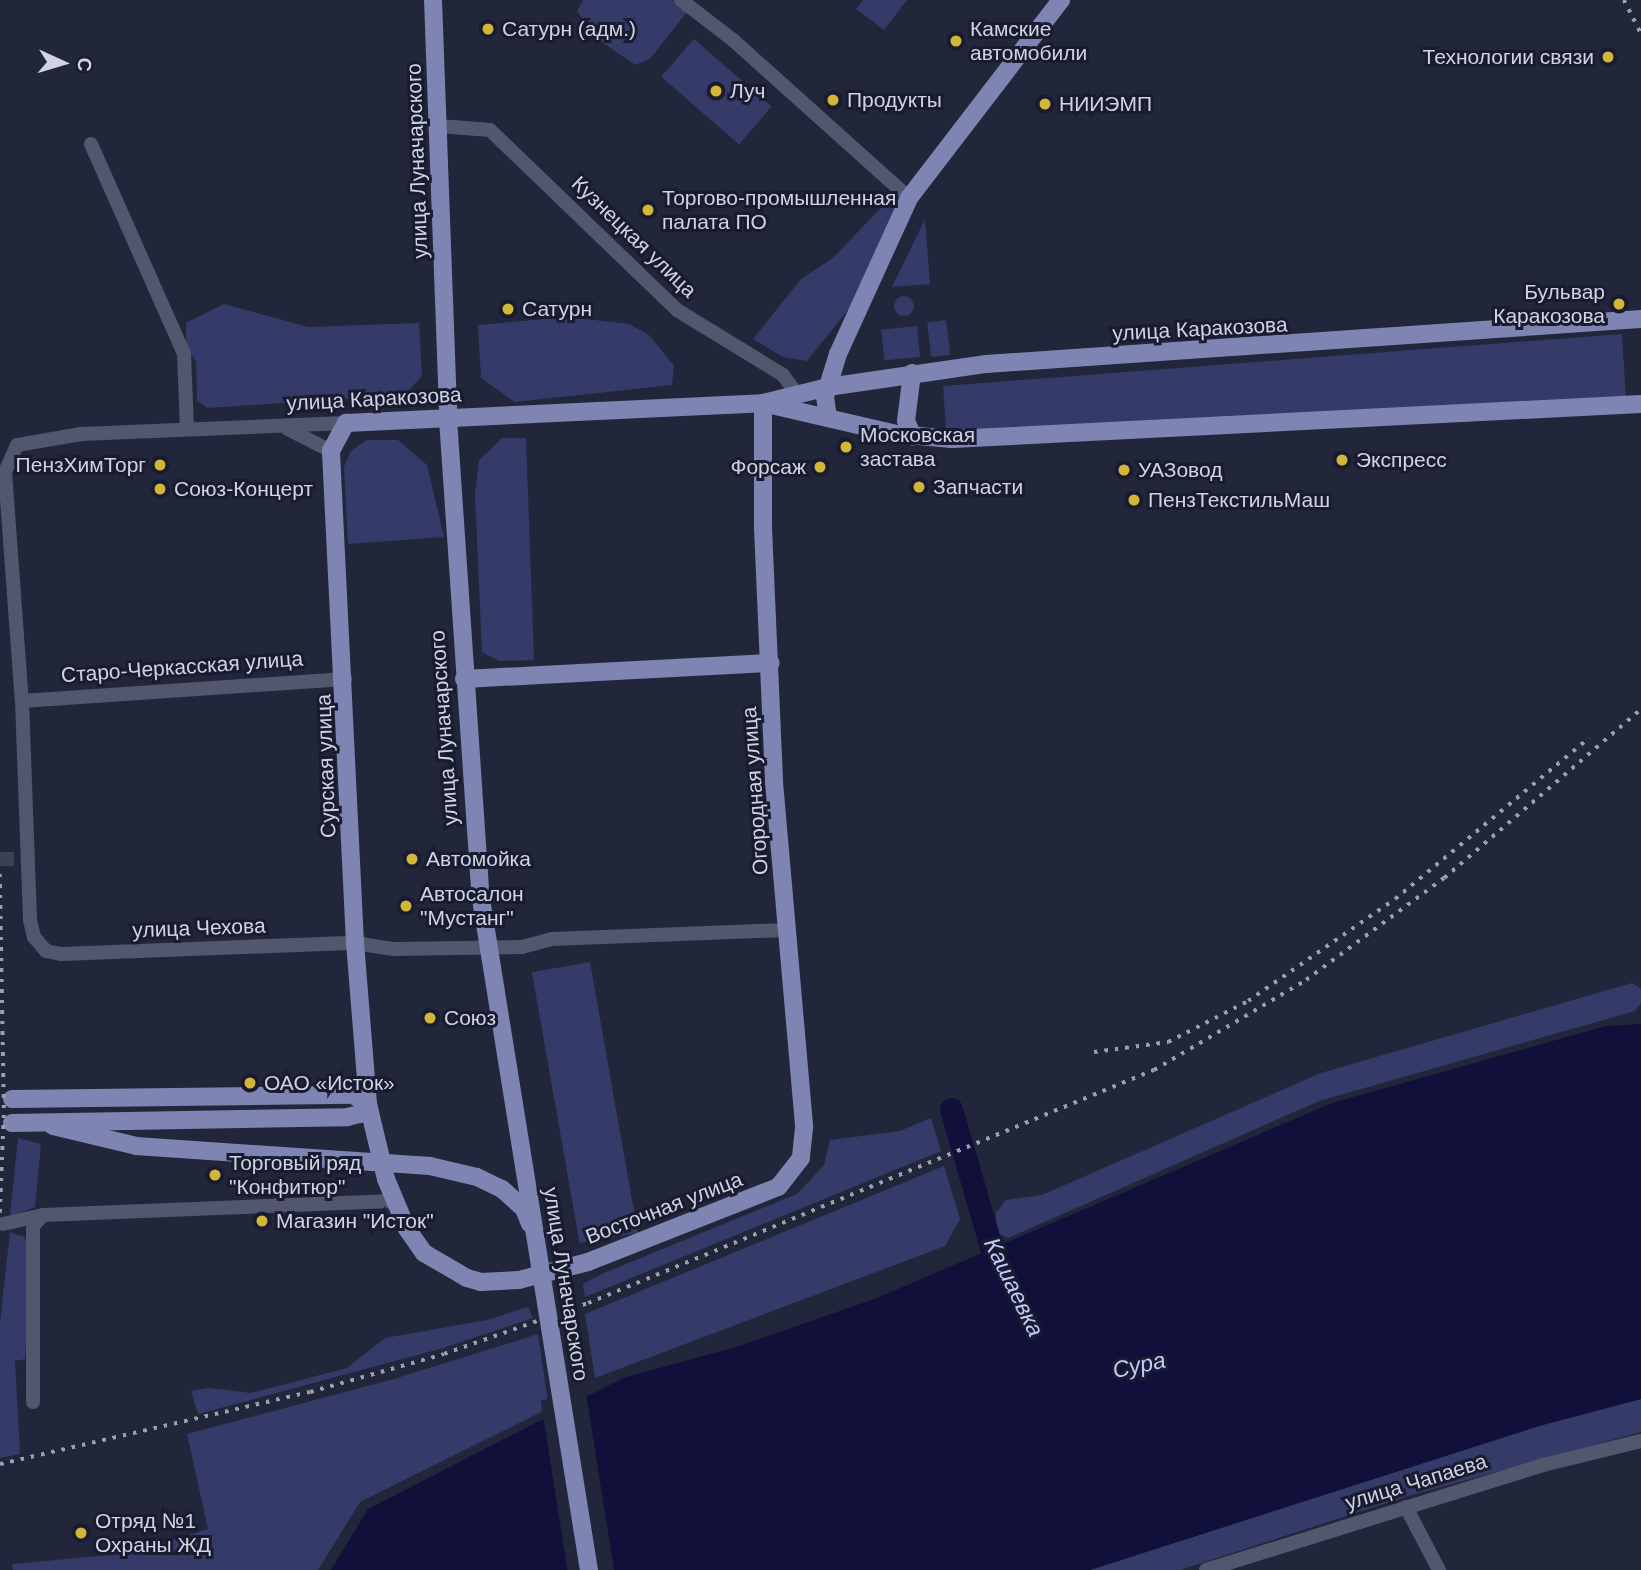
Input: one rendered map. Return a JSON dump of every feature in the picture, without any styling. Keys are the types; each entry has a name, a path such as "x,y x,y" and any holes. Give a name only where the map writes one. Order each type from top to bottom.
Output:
{"main road":[{"name":"улица Луначарского","path":"433,0 448,419 481,899 589,1570"},
{"path":"828,418 824,404 838,355 909,198 1062,0"},
{"name":"улица Каракозова","path":"346,423 764,403 828,387 986,364 1641,320"},
{"path":"912,373 906,421 913,437"},
{"name":"улица Каракозова","path":"764,403 913,437 1008,438 1641,404"},
{"name":"Огородная улица","path":"764,403 763,528 771,663 774,782 804,1128 801,1158 791,1173"},
{"path":"331,451 346,423"},
{"name":"Сурская улица","path":"331,451 363,1059"},
{"path":"464,678 771,663"},
{"path":"326,1095 351,1078 363,1059"},
{"name":"Восточная улица","path":"363,1059 368,1104 375,1133 393,1201 407,1229 439,1264 481,1282 519,1280 588,1262 730,1209 778,1187 791,1173"},
{"path":"12,1099 353,1094 368,1104 360,1114 347,1117 12,1123"},
{"path":"347,1117 363,1122 375,1133"},
{"path":"40,1122 78,1135 136,1146 430,1166 477,1177 502,1189 524,1209 536,1237"}],"street":[{"path":"681,0 733,40 909,198"},
{"name":"Кузнецкая улица","path":"439,126 489,130 677,310 783,375 797,394"},
{"path":"91,144 184,354 187,429"},
{"name":"улица Каракозова","path":"22,701 5,472 17,445 33,439 187,429 346,423"},
{"path":"283,427 331,451"},
{"name":"Старо-Черкасская улица","path":"22,701 345,679"},
{"name":"улица Чехова","path":"22,701 25,860 30,920 34,937 46,951 62,954 355,943 394,949 522,947 552,939 788,930"},
{"path":"3,1224 43,1215 393,1201"},
{"path":"33,1402 33,1226 43,1215"},
{"name":"улица Чапаева","path":"1206,1570 1406,1507 1641,1441"},
{"path":"1406,1507 1439,1570"}],"shaded area":[{"path":"583,0 672,0 687,12 650,59 635,65 593,36 577,11"},
{"path":"863,0 907,0 884,30 856,9"},
{"name":"Луч","path":"694,39 772,107 739,144 661,77"},
{"path":"896,192 903,202 856,300 807,361 783,357 753,339 801,279 833,258"},
{"path":"925,219 930,284 892,287"},
{"path":"904,296 911,299 914,306 911,313 904,316 897,313 894,306 897,299"},
{"path":"224,304 308,327 419,323 422,376 404,395 207,408 197,400 196,362 186,345 186,323"},
{"path":"568,317 629,324 649,335 674,366 672,385 515,402 481,378 478,325"},
{"path":"946,320 950,355 931,357 927,322"},
{"path":"917,326 920,357 884,361 881,330"},
{"path":"1622,334 1626,398 1011,433 946,429 943,386"},
{"path":"502,438 526,438 534,660 499,661 482,652 475,495 479,460"},
{"path":"367,440 398,440 427,465 444,537 348,544 344,467 351,451"},
{"path":"590,962 638,1233 580,1243 532,972"},
{"path":"1632,983 1641,989 1641,1003 1635,1011 1319,1101 1008,1238 996,1232 996,1213 1006,1200 1042,1195 1321,1073"},
{"path":"931,1118 941,1151 585,1297 583,1284 604,1273 797,1194 824,1165 830,1140 900,1131"},
{"path":"18,1138 41,1144 35,1207 10,1217"},
{"path":"944,1166 960,1219 945,1246 595,1378 585,1314"},
{"path":"10,1232 24,1237 31,1251 25,1359 15,1361 20,1454 0,1458 0,1322"},
{"path":"528,1307 533,1318 443,1348 198,1414 191,1391 209,1388 251,1393 347,1368 385,1338 487,1320"},
{"path":"538,1334 549,1408 360,1502 318,1570 13,1570 12,1564 132,1553 208,1529 187,1434 394,1379"},
{"path":"1641,1399 1641,1432 1405,1497 1180,1570 1090,1570 1539,1426"}],"water":[{"name":"Сура","path":"1641,1024 1641,1399 1539,1426 1090,1570 331,1570 368,1509 623,1378 736,1347 877,1298 1332,1103 1606,1026"}],"pier":[{"path":"586,1393 614,1570 567,1570 541,1400"}],"waterway":[{"name":"Кашаевка","path":"951,1109 992,1250 1006,1275"}],"tunnel":[{"path":"0,859 19,859"}],"railway":[{"path":"1624,0 1641,33"},
{"path":"0,1464 310,1392 444,1354 588,1303 1154,1070 1306,980 1444,878 1641,709"},
{"path":"1094,1052 1168,1042 1248,1001 1395,899 1589,738"},
{"path":"0,874 4,1115 0,1213"}],"place":[{"name":"Сатурн (адм.)","path":"488,29"},
{"name":"Камские автомобили","path":"956,41"},
{"name":"Технологии связи","path":"1608,57"},
{"name":"Луч","path":"716,91"},
{"name":"Продукты","path":"833,100"},
{"name":"НИИЭМП","path":"1045,104"},
{"name":"Торгово-промышленная палата ПО","path":"648,210"},
{"name":"Бульвар Каракозова","path":"1619,304"},
{"name":"Сатурн","path":"508,309"},
{"name":"Московская застава","path":"846,447"},
{"name":"Экспресс","path":"1342,460"},
{"name":"ПензХимТорг","path":"160,465"},
{"name":"Форсаж","path":"820,467"},
{"name":"УАЗовод","path":"1124,470"},
{"name":"Запчасти","path":"919,487"},
{"name":"Союз-Концерт","path":"160,489"},
{"name":"ПензТекстильМаш","path":"1134,500"},
{"name":"Автомойка","path":"412,859"},
{"name":"Автосалон \"Мустанг\"","path":"406,906"},
{"name":"Союз","path":"430,1018"},
{"name":"ОАО «Исток»","path":"250,1083"},
{"name":"Торговый ряд \"Конфитюр\"","path":"215,1175"},
{"name":"Магазин \"Исток\"","path":"262,1221"},
{"name":"Отряд №1 Охраны ЖД","path":"81,1533"}]}
